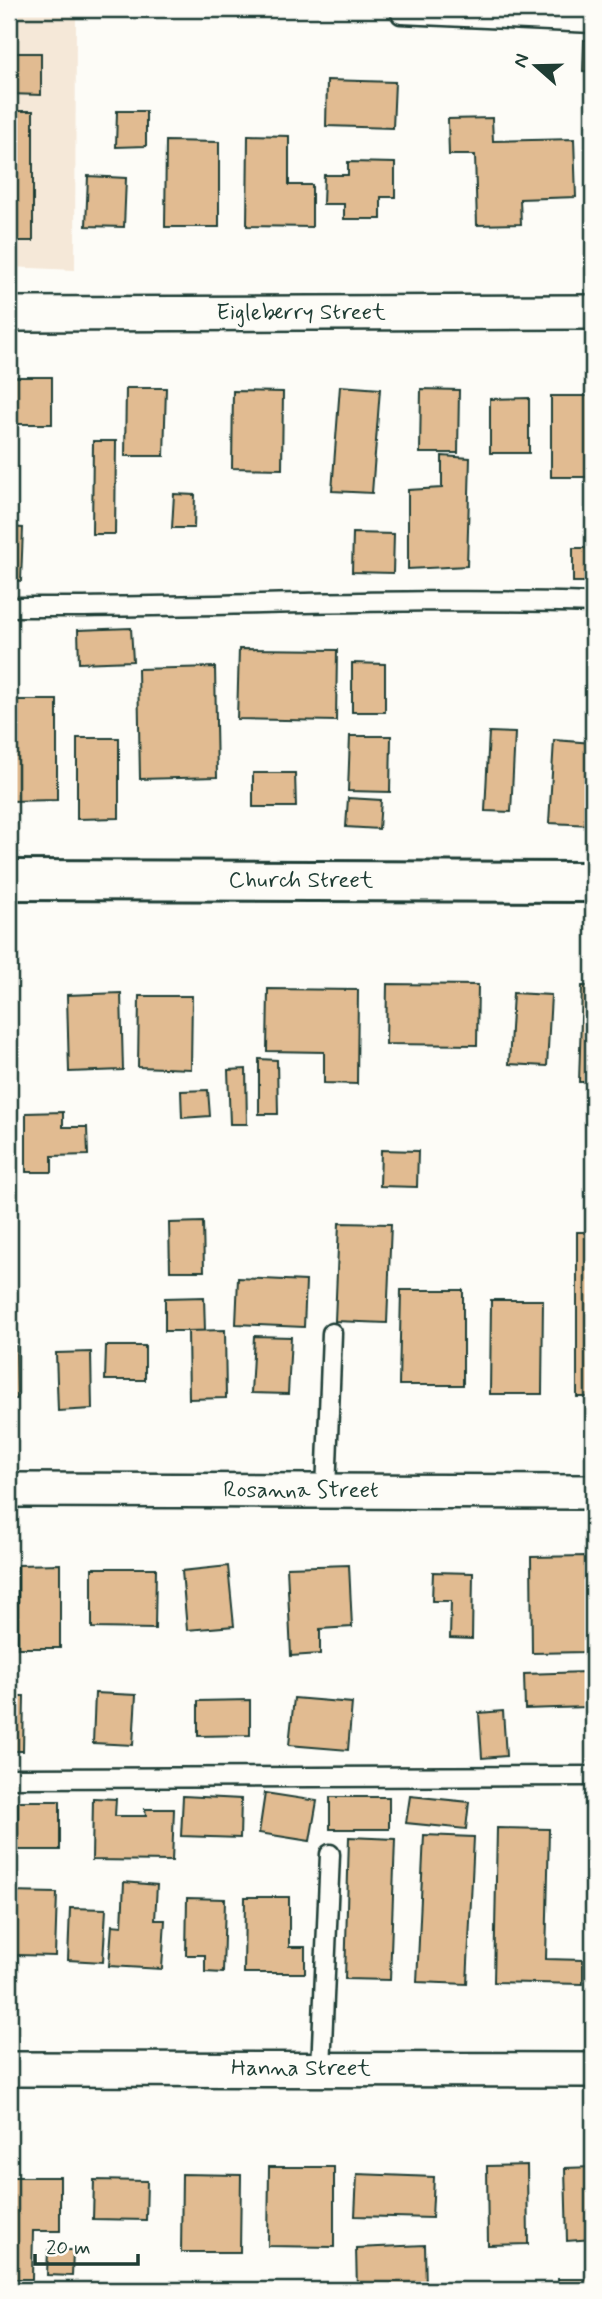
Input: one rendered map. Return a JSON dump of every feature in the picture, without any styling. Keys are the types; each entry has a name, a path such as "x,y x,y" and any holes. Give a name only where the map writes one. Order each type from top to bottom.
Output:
{"street":[{"name":"Eigleberry Street","path":"9,314 593,312"},
{"name":"Church Street","path":"9,880 593,882"},
{"name":"Rosanna Street","path":"9,1490 593,1492"},
{"name":"Hanna Street","path":"9,2069 593,2070"}],"lane":[{"path":"401,14 593,23"},
{"path":"9,607 150,608 491,600 593,603"},
{"path":"326,1491 332,1333"},
{"path":"9,1778 593,1776"},
{"path":"321,2069 330,1854"}],"shaded area":[{"path":"9,9 76,9 75,270 9,267"}],"building":[{"path":"584,40 593,40 593,72 583,71"},
{"path":"9,53 41,53 41,95 9,94"},
{"path":"327,80 395,82 393,128 326,126"},
{"path":"9,111 33,111 33,241 9,241"},
{"path":"117,111 146,111 146,146 116,147"},
{"path":"492,118 493,141 574,139 576,197 520,199 521,224 477,225 475,155 449,155 448,119"},
{"path":"248,135 289,136 289,185 312,185 312,227 247,226"},
{"path":"166,141 219,142 219,227 165,227"},
{"path":"348,162 395,163 395,197 381,197 381,219 344,219 344,204 323,204 324,175 348,175"},
{"path":"88,176 126,178 124,227 86,226"},
{"path":"9,377 52,377 52,424 9,424"},
{"path":"340,386 380,389 372,493 332,491"},
{"path":"126,388 166,388 164,456 125,456"},
{"path":"421,389 459,390 458,453 420,453"},
{"path":"233,391 283,392 282,469 232,468"},
{"path":"551,396 591,396 591,477 551,477"},
{"path":"529,398 529,453 490,453 490,399"},
{"path":"93,441 116,441 115,534 92,534"},
{"path":"442,456 470,458 467,566 408,569 408,490 442,488"},
{"path":"174,494 195,495 194,528 172,528"},
{"path":"9,527 23,528 21,581 9,580"},
{"path":"353,533 394,534 393,573 352,572"},
{"path":"573,548 593,548 593,582 573,582"},
{"path":"131,628 133,661 79,663 78,630"},
{"path":"239,649 337,650 336,721 237,719"},
{"path":"352,663 385,664 385,712 352,712"},
{"path":"215,667 217,777 140,779 138,669"},
{"path":"9,700 57,700 57,800 9,801"},
{"path":"489,732 515,733 511,812 485,811"},
{"path":"350,736 391,736 390,792 348,791"},
{"path":"77,738 119,738 119,818 77,819"},
{"path":"554,740 593,743 592,825 549,823"},
{"path":"253,773 295,773 296,807 253,807"},
{"path":"348,798 381,800 379,829 346,827"},
{"path":"387,984 478,985 477,1045 386,1044"},
{"path":"582,986 593,986 593,1082 579,1082"},
{"path":"268,989 358,990 357,1084 324,1083 324,1052 267,1051"},
{"path":"121,993 123,1070 69,1072 67,995"},
{"path":"513,993 551,995 547,1066 509,1064"},
{"path":"139,996 192,996 191,1069 138,1067"},
{"path":"259,1059 277,1060 278,1114 259,1114"},
{"path":"246,1069 247,1124 230,1124 228,1070"},
{"path":"208,1090 210,1116 182,1118 181,1091"},
{"path":"63,1112 63,1127 87,1127 88,1155 52,1156 52,1172 26,1172 26,1113"},
{"path":"381,1150 418,1151 417,1187 380,1186"},
{"path":"203,1222 204,1271 170,1271 169,1223"},
{"path":"339,1223 391,1224 387,1323 335,1321"},
{"path":"577,1232 593,1232 593,1397 577,1397"},
{"path":"238,1278 306,1281 304,1327 236,1324"},
{"path":"401,1290 463,1290 463,1385 399,1385"},
{"path":"204,1297 205,1331 165,1331 165,1298"},
{"path":"491,1300 543,1300 542,1394 490,1394"},
{"path":"225,1330 226,1398 189,1399 188,1331"},
{"path":"254,1336 291,1337 288,1394 251,1393"},
{"path":"16,1346 17,1399 9,1399 9,1347"},
{"path":"106,1346 145,1346 145,1380 105,1380"},
{"path":"91,1352 92,1409 58,1411 56,1353"},
{"path":"586,1556 587,1652 532,1653 531,1557"},
{"path":"60,1564 60,1648 18,1648 18,1565"},
{"path":"349,1565 352,1627 320,1629 320,1654 291,1656 287,1567"},
{"path":"228,1566 234,1626 187,1630 182,1571"},
{"path":"92,1568 156,1568 155,1629 92,1628"},
{"path":"433,1572 473,1573 472,1639 450,1638 451,1601 432,1601"},
{"path":"586,1672 587,1707 525,1709 524,1674"},
{"path":"95,1693 136,1695 133,1745 93,1743"},
{"path":"9,1696 24,1696 23,1751 9,1751"},
{"path":"294,1698 352,1703 348,1750 289,1745"},
{"path":"250,1700 250,1735 198,1736 198,1701"},
{"path":"503,1711 506,1756 482,1758 479,1713"},
{"path":"265,1793 317,1801 310,1841 259,1833"},
{"path":"183,1796 241,1799 240,1838 181,1836"},
{"path":"410,1796 469,1802 466,1829 406,1823"},
{"path":"330,1797 389,1797 389,1829 330,1829"},
{"path":"93,1798 116,1799 115,1816 146,1816 145,1809 174,1809 172,1861 92,1860"},
{"path":"18,1801 60,1801 60,1850 18,1850"},
{"path":"497,1828 549,1829 546,1959 583,1960 583,1984 494,1982"},
{"path":"424,1835 474,1837 467,1984 417,1982"},
{"path":"349,1837 395,1839 390,1980 345,1979"},
{"path":"124,1882 157,1885 155,1920 165,1920 162,1969 109,1966 112,1925 122,1926"},
{"path":"9,1892 57,1893 55,1956 17,1955 17,1978 9,1978"},
{"path":"245,1897 289,1897 289,1947 305,1947 305,1973 244,1973"},
{"path":"187,1898 225,1899 223,1973 205,1972 205,1955 186,1955"},
{"path":"70,1908 106,1909 103,1962 68,1960"},
{"path":"527,2165 528,2244 488,2245 487,2166"},
{"path":"269,2167 334,2167 334,2247 268,2246"},
{"path":"593,2167 593,2239 567,2241 565,2168"},
{"path":"182,2174 241,2175 240,2252 181,2252"},
{"path":"357,2174 434,2177 432,2218 355,2216"},
{"path":"10,2177 60,2177 60,2231 33,2231 32,2279 9,2279"},
{"path":"94,2180 147,2181 146,2220 93,2219"},
{"path":"425,2245 426,2290 357,2290 356,2248"},
{"path":"48,2250 73,2250 72,2276 47,2275"},
{"path":"558,2279 593,2279 593,2290 558,2290"}]}
